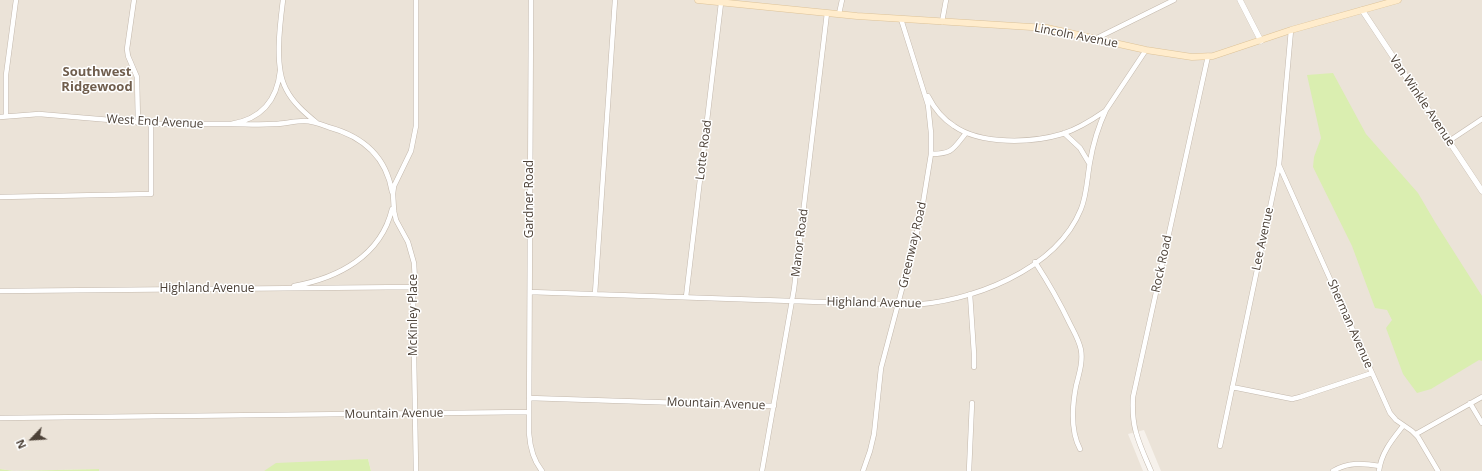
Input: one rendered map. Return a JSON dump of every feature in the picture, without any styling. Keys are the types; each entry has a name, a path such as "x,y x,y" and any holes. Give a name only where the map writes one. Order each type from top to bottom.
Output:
{"main road":[{"name":"Lincoln Avenue","path":"698,0 901,19 1047,28 1146,50 1192,57 1208,56 1388,1 1398,0"}],"street":[{"path":"6,116 6,75 16,0"},
{"path":"134,0 127,49 128,56 137,77 138,123"},
{"name":"West End Avenue","path":"0,117 39,114 151,124 239,123 255,116 267,105 276,90 280,71 280,37 283,0"},
{"name":"McKinley Place","path":"416,0 416,126 411,151 394,186 393,202 396,220 411,251 415,272 413,294 416,471"},
{"name":"Gardner Road","path":"529,398 531,0"},
{"path":"595,294 616,0"},
{"path":"839,14 842,0"},
{"path":"942,22 946,0"},
{"path":"1095,39 1174,0"},
{"path":"1240,0 1261,41"},
{"name":"Lotte Road","path":"686,297 721,3"},
{"name":"Van Winkle Avenue","path":"1362,10 1482,191"},
{"name":"Manor Road","path":"762,471 792,301 827,13"},
{"name":"Greenway Road","path":"864,471 874,434 881,368 922,208 931,154 928,105 901,19"},
{"name":"Lee Avenue","path":"1220,446 1279,164 1291,30"},
{"name":"Highland Avenue","path":"530,292 898,305 933,303 980,291 1010,278 1035,262 1053,248 1074,223 1085,195 1089,163 1096,134 1106,110 1146,50"},
{"name":"Rock Road","path":"1151,471 1136,434 1132,419 1133,397 1208,56"},
{"name":"West End Avenue","path":"280,71 286,90 294,102 317,123"},
{"path":"924,90 944,118 954,127 966,133 986,138 1012,140 1041,138 1064,133 1091,120 1106,110"},
{"path":"1449,141 1482,119"},
{"path":"231,124 274,124 303,121 317,123 346,132 361,140 369,147 387,172 393,202 391,216 381,235 371,249 360,259 338,273 324,279 280,289"},
{"path":"0,197 151,194 151,124"},
{"path":"931,154 944,154 953,150 966,133"},
{"path":"1064,133 1080,148 1089,163"},
{"name":"Sherman Avenue","path":"1279,164 1390,413 1402,426 1416,434 1438,471"},
{"path":"1035,262 1068,319 1081,349 1081,361 1073,418 1073,434 1080,449"},
{"name":"Highland Avenue","path":"0,291 414,287"},
{"path":"970,294 974,368"},
{"path":"1232,387 1292,399 1300,398 1372,373"},
{"path":"1416,434 1482,397"},
{"path":"529,398 531,450 542,471"},
{"name":"Mountain Avenue","path":"529,398 774,406"},
{"path":"1470,403 1482,423"},
{"path":"969,471 972,404"},
{"name":"Mountain Avenue","path":"0,418 529,412"},
{"path":"1332,471 1342,466 1353,464 1364,464 1380,469 1387,446 1402,426"}],"shaded area":[{"path":"0,0 1482,0 1482,471 1161,471 1144,430 1128,434 1143,471 371,471 368,459 264,471 99,471 99,469 14,471 0,469"}],"green space":[{"path":"1333,73 1366,134 1418,193 1482,296 1482,361 1479,360 1431,389 1417,393 1403,374 1386,328 1392,320 1387,310 1375,308 1352,246 1313,167 1314,157 1321,138 1307,75"},
{"path":"368,459 371,471 264,471 276,463"},
{"path":"0,469 14,471 0,471"},
{"path":"99,469 99,471 14,471"}],"district":[{"name":"Southwest Ridgewood","path":"97,80"}]}
